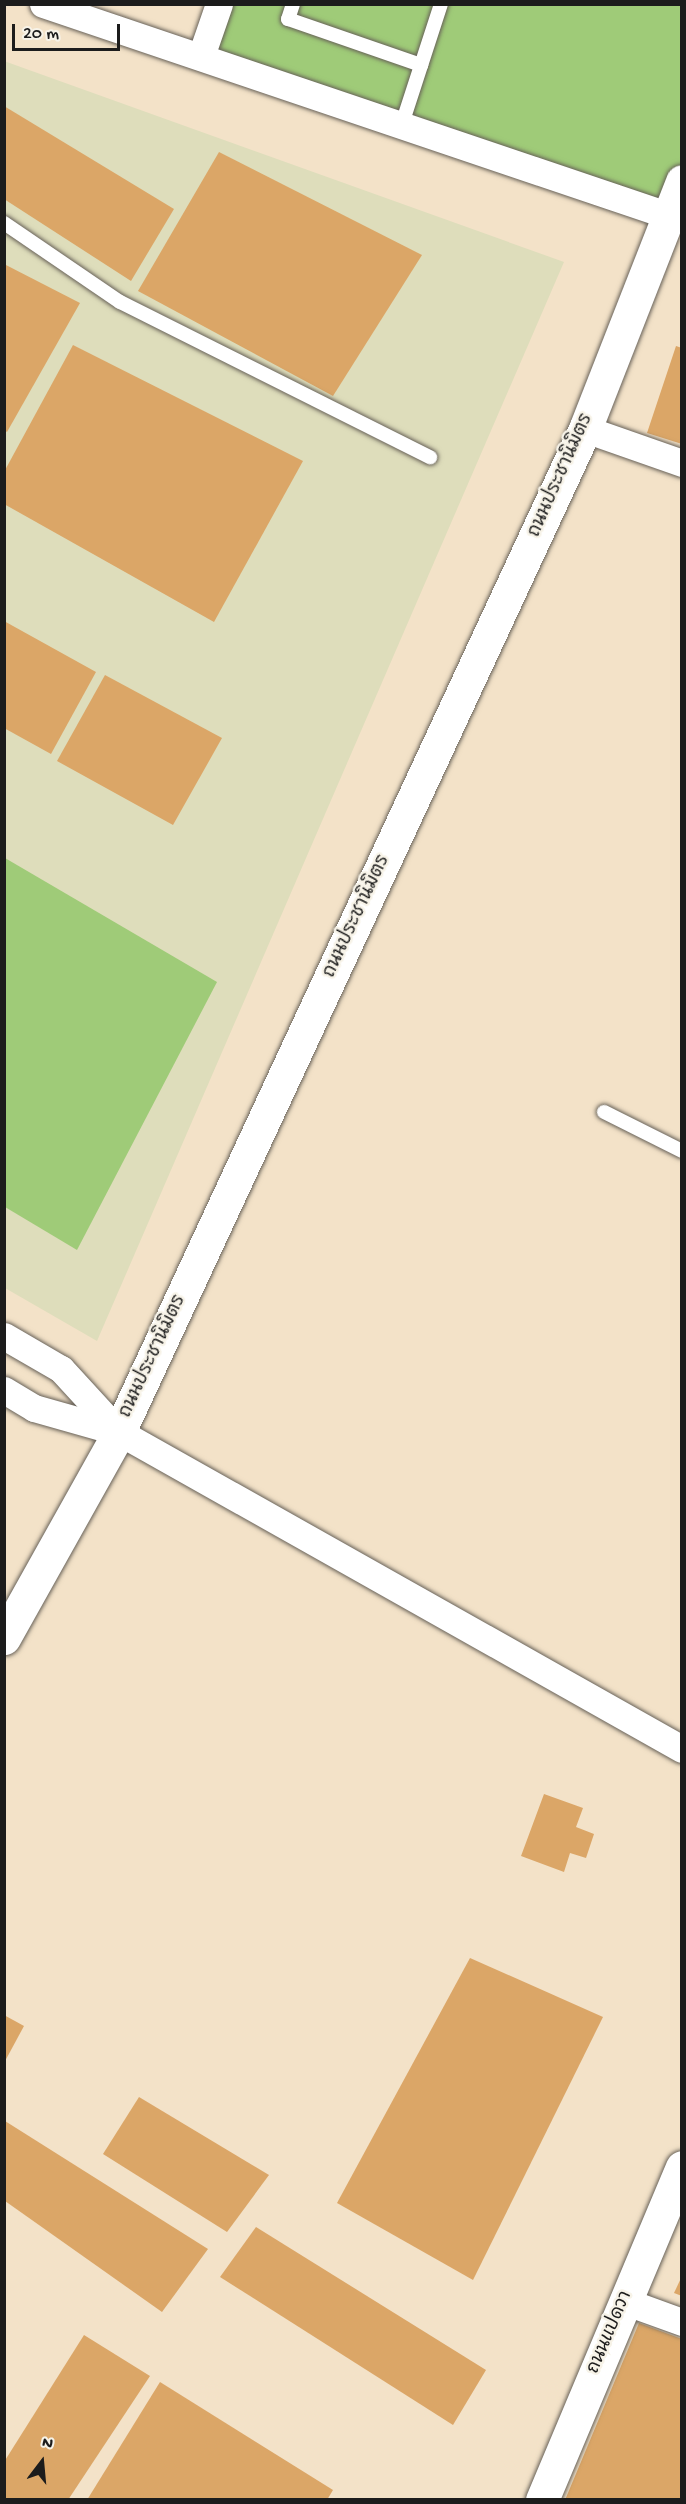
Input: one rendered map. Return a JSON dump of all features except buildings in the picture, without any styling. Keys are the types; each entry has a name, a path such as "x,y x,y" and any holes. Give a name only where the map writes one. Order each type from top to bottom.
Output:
{"main road":[{"name":"ถนนประชานิมิตร","path":"4,1638 119,1432 585,429 676,218 681,181"},
{"name":"ถนนแปดวา","path":"542,2499 681,2167"}],"street":[{"path":"43,4 676,218"},
{"path":"201,56 219,4"},
{"path":"585,429 681,463"},
{"path":"4,1336 61,1369 119,1432"},
{"path":"4,1390 34,1408 119,1432 681,1749"},
{"path":"624,2301 681,2322"}],"lane":[{"path":"293,4 288,19 421,65"},
{"path":"402,124 441,4"},
{"path":"4,223 120,302 430,457"},
{"path":"604,1112 681,1151"}],"shaded area":[{"path":"4,61 564,262 97,1341 5,1288"}],"green space":[{"path":"219,5 681,5 681,220 201,56"},
{"path":"5,858 217,982 77,1250 5,1207"}]}
